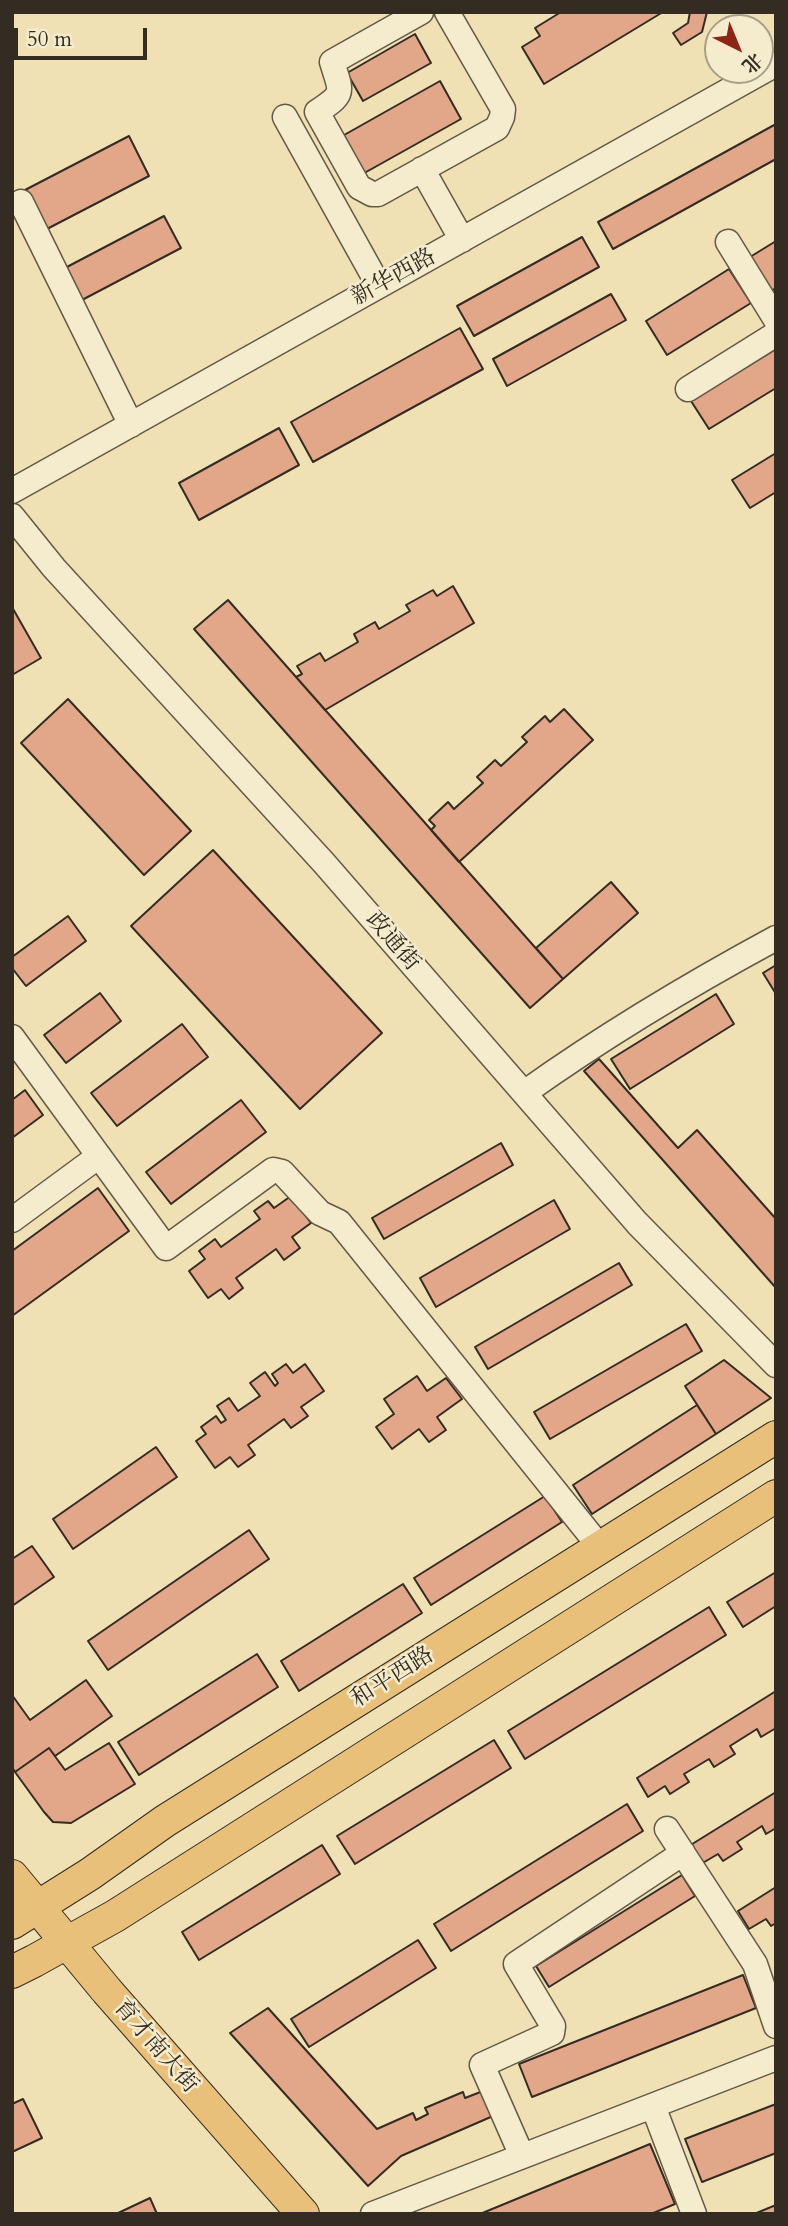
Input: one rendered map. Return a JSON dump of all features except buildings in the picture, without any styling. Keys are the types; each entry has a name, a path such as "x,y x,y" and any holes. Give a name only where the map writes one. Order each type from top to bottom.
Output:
{"main road":[{"name":"和平西路","path":"21,1914 776,1437"},
{"path":"12,1972 115,1916 776,1496"},
{"name":"育才南大街","path":"12,1876 21,1914 57,1948 303,2214"},
{"name":"育才南大街","path":"57,1948 279,2214"}],"street":[{"path":"421,12 332,62 338,81 337,99 317,112 359,187 372,194 378,194 497,128 502,117 503,110 447,12"},
{"name":"新华西路","path":"12,491 776,64"},
{"path":"285,117 379,286"},
{"path":"422,169 461,240"},
{"path":"20,202 131,425"},
{"path":"688,389 775,321 728,242"},
{"name":"政通街","path":"12,516 54,568 324,863 637,1223 776,1364"},
{"path":"524,1093 577,1055 675,994 776,938"},
{"path":"12,1037 166,1248 273,1170 282,1172 320,1213 340,1222 600,1547"},
{"path":"12,1220 99,1156"},
{"path":"667,1829 755,1964 776,2026"},
{"path":"522,2157 482,2065 552,2033 553,2026 516,1964 683,1853"},
{"path":"373,2214 776,2058"},
{"path":"653,2106 694,2214"}]}
